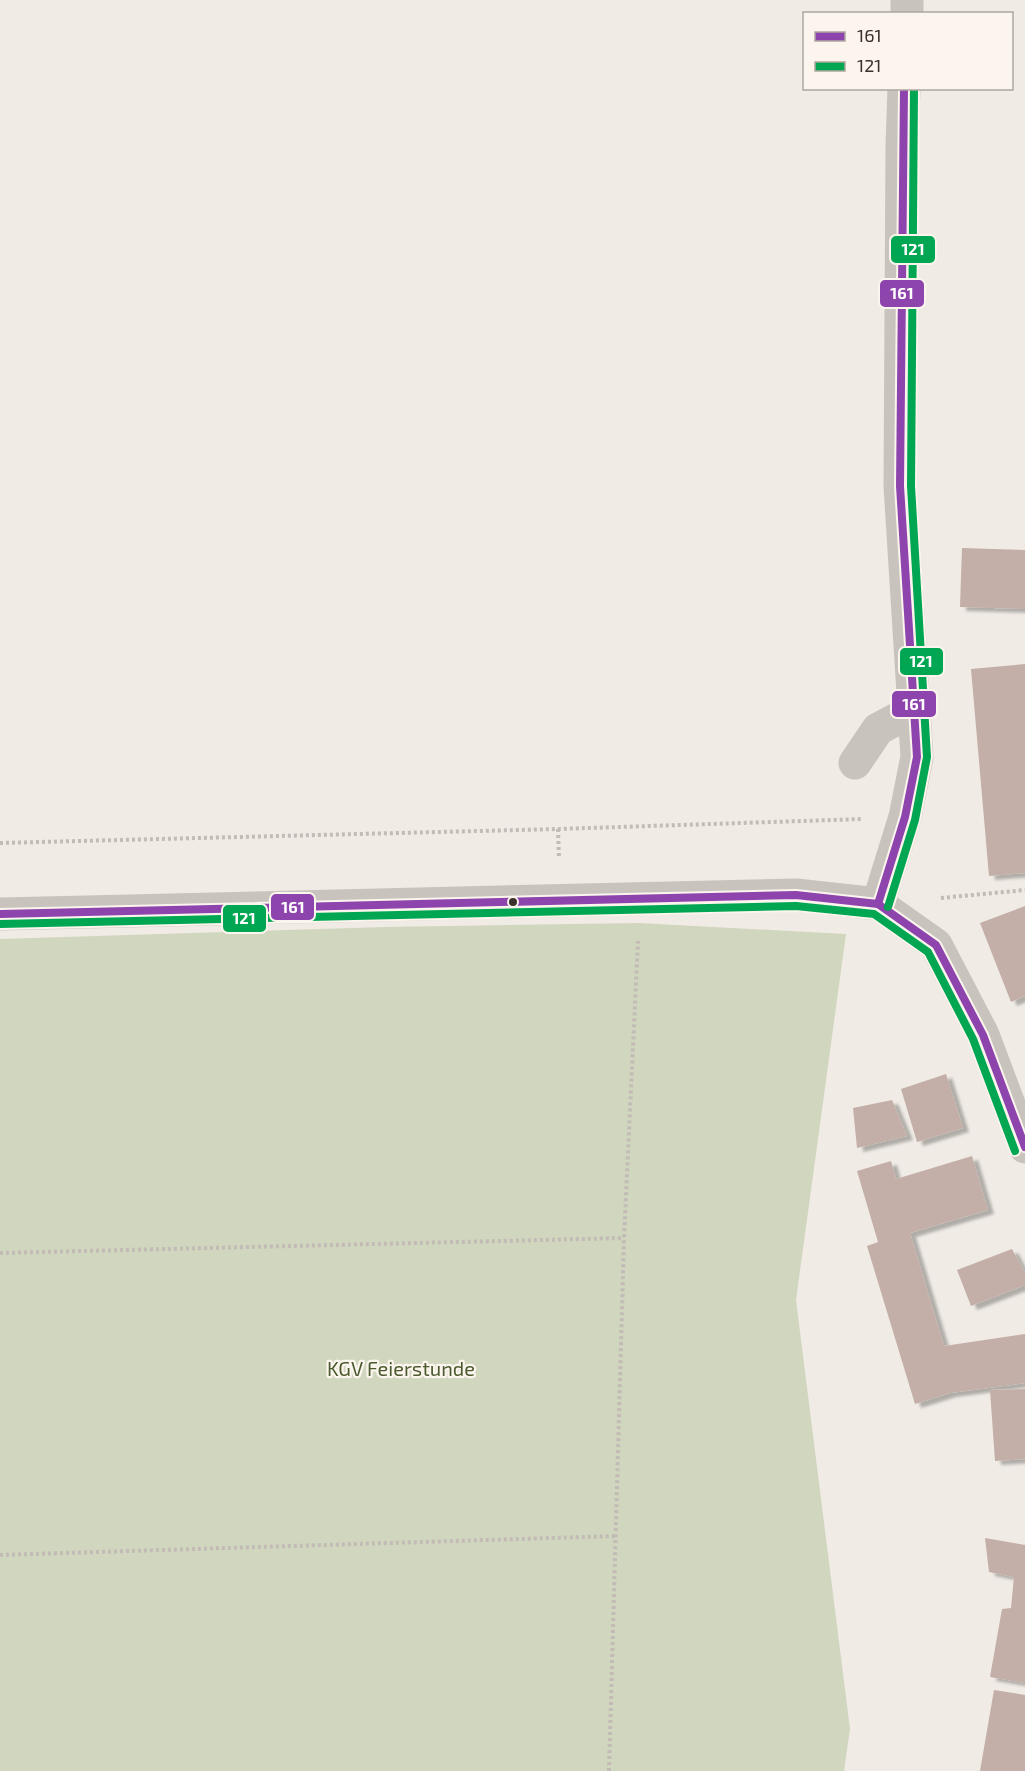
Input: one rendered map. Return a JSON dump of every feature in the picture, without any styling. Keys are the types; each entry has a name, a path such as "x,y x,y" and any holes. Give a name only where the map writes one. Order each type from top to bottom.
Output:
{"street":[{"path":"878,903 905,817 917,757 900,486 904,90"},
{"path":"855,763 878,729 915,710"},
{"path":"0,914 796,894 878,903 936,945 983,1035 1025,1147"}],"path":[{"path":"0,843 546,830 905,817"},
{"path":"878,903 1025,890"},
{"path":"609,1771 624,1238 642,898"},
{"path":"0,1252 624,1238"},
{"path":"0,1554 616,1536"}],"green space":[{"name":"KGV Feierstunde","path":"639,923 846,934 796,1300 850,1729 844,1771 0,1771 0,939 385,927"}],"building":[{"path":"962,548 1025,550 1025,609 960,607"},
{"path":"1025,664 1025,873 989,876 971,669"},
{"path":"1025,906 1025,996 1011,1002 980,923"},
{"path":"946,1074 963,1128 917,1142 901,1089"},
{"path":"892,1100 907,1136 857,1148 853,1108"},
{"path":"972,1156 988,1210 910,1233 944,1346 1025,1334 1025,1383 950,1393 915,1404 867,1246 878,1242 857,1171 891,1161 896,1179"},
{"path":"1012,1249 1025,1273 1025,1285 971,1306 957,1270"},
{"path":"1025,1389 1025,1459 995,1461 990,1390"},
{"path":"985,1538 1025,1545 1025,1683 990,1677 1002,1609 1011,1608 1014,1577 989,1572"},
{"path":"994,1690 1025,1695 1025,1771 980,1771"}],"transit line":[{"name":"161","path":"878,904 905,817 917,757 900,486 904,90"},
{"name":"121","path":"888,907 915,820 927,757 911,486 914,90"},
{"name":"161","path":"0,914 796,895 878,904 936,945 983,1035 1025,1147"},
{"name":"121","path":"0,924 796,906 874,914 928,952 973,1039 1015,1151"}]}
